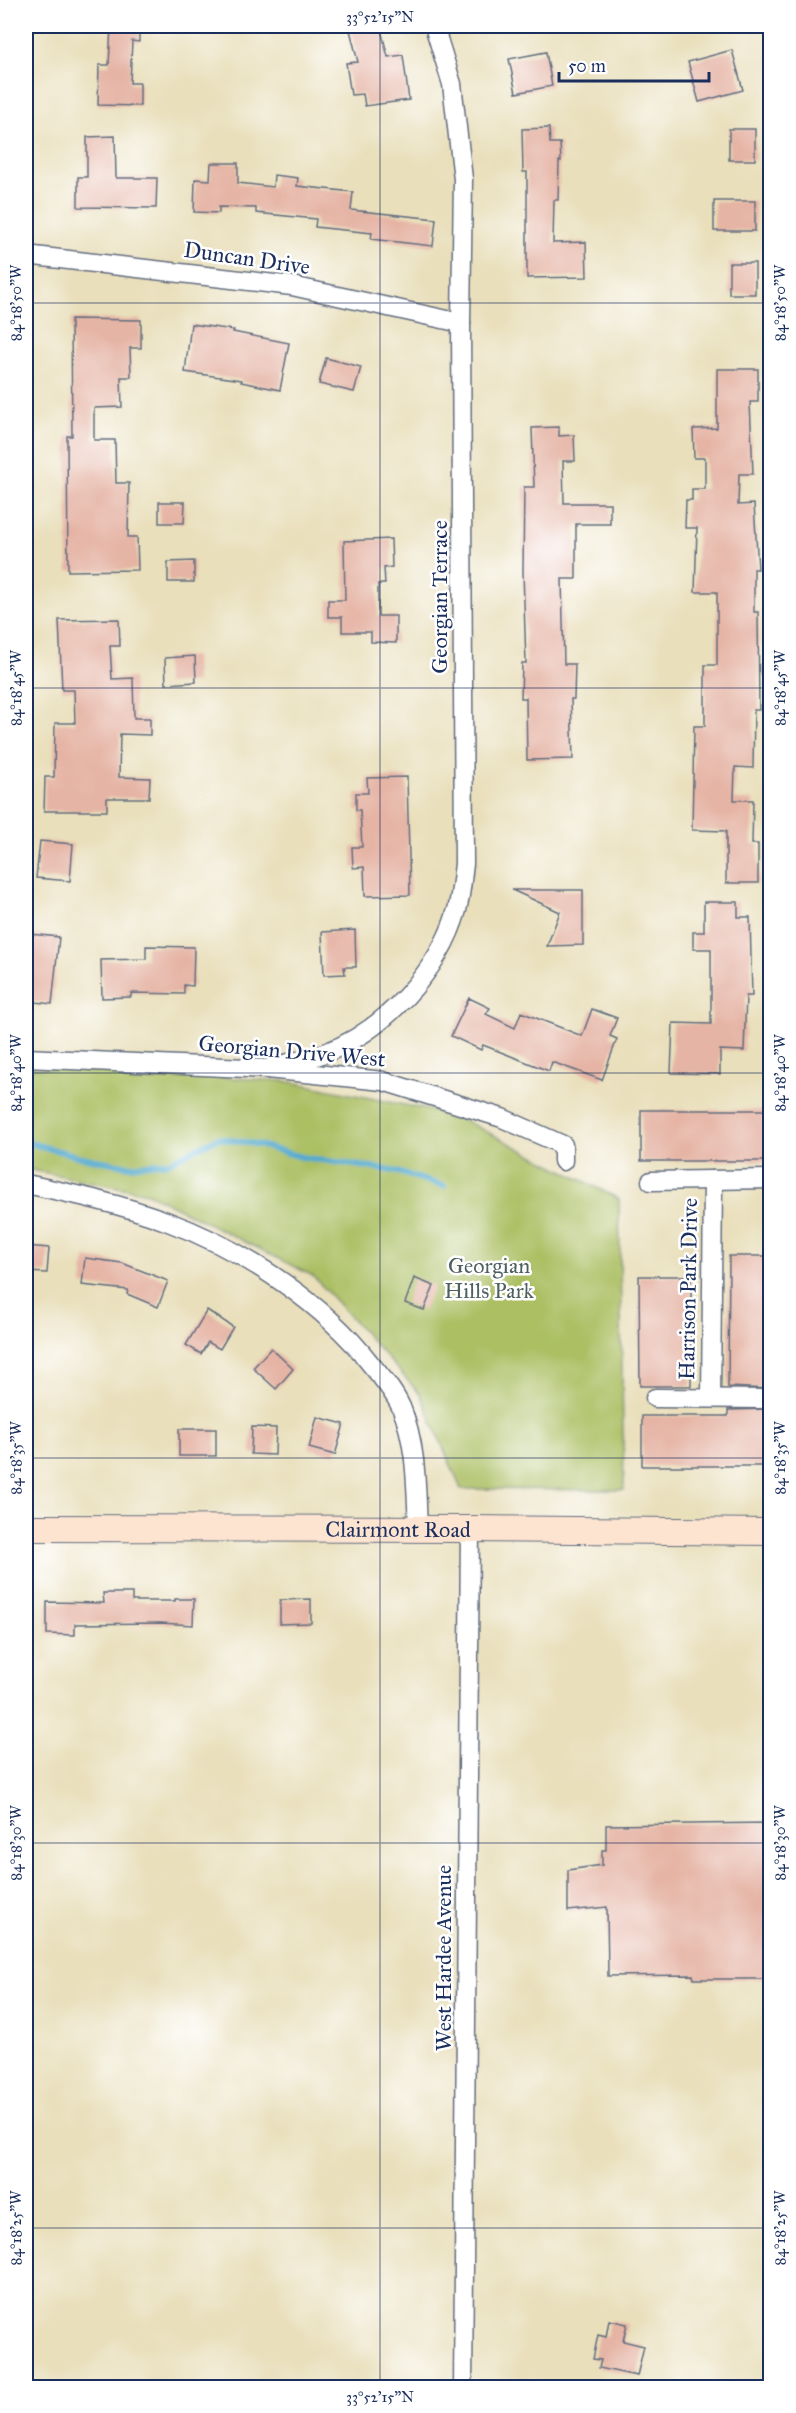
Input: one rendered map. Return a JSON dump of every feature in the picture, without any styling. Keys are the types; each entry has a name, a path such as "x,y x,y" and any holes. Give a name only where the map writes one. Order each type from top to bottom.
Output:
{"main road":[{"name":"Clairmont Road","path":"26,1528 470,1528 771,1532"}],"street":[{"name":"Georgian Terrace","path":"267,1069 326,1053 378,1024 411,992 438,954 457,910 464,864 460,322 463,179 452,84 434,26"},
{"name":"Duncan Drive","path":"26,255 292,286 460,322"},
{"name":"Georgian Drive West","path":"26,1058 267,1069 384,1081 502,1118 563,1145 563,1161"},
{"name":"Harrison Park Drive","path":"651,1181 771,1179"},
{"name":"Harrison Park Drive","path":"711,1398 713,1180"},
{"path":"26,1184 111,1204 166,1221 256,1265 302,1296 336,1326 379,1374 400,1406 413,1456 418,1528"},
{"name":"Harrison Park Drive","path":"655,1398 765,1399"},
{"name":"West Hardee Avenue","path":"464,2388 470,1528"}],"green space":[{"name":"Georgian Hills Park","path":"26,1067 286,1081 454,1115 619,1199 624,1490 461,1489 420,1394 313,1276 148,1193 26,1169"}],"building":[{"path":"111,26 139,26 139,42 132,41 130,83 140,83 140,106 98,105 99,65 109,65"},
{"path":"349,26 380,26 388,57 403,55 409,100 365,106 363,94 351,95 346,63 358,62"},
{"path":"732,50 743,90 699,102 688,62"},
{"path":"546,52 552,86 516,93 509,59"},
{"path":"549,128 550,143 560,143 561,161 559,161 558,200 554,200 553,243 586,242 587,277 527,278 527,172 523,172 522,129"},
{"path":"729,129 755,129 755,160 729,160"},
{"path":"115,136 116,178 157,178 156,208 78,207 78,177 87,177 87,137"},
{"path":"211,163 238,163 238,183 273,187 274,175 298,178 297,186 353,192 351,210 436,219 433,246 371,239 372,233 315,227 316,219 256,213 256,208 219,207 219,213 194,212 195,179 210,180"},
{"path":"714,201 755,201 755,231 714,231"},
{"path":"729,263 755,263 755,294 729,294"},
{"path":"71,319 141,320 141,348 130,348 131,377 121,377 122,407 94,408 94,440 115,440 116,483 129,483 128,537 137,537 138,570 68,571 67,436 72,436"},
{"path":"191,324 234,330 233,332 289,343 280,390 241,382 242,380 185,372"},
{"path":"326,358 361,367 354,392 319,384"},
{"path":"717,369 758,369 758,402 750,402 753,474 739,474 738,505 754,504 758,569 754,569 754,612 758,612 759,710 754,710 753,768 735,767 734,800 753,800 752,844 758,844 758,883 726,883 726,831 692,830 694,726 705,726 705,665 717,665 717,592 695,592 697,528 685,528 686,500 692,500 692,489 705,489 705,458 694,458 693,429 717,428"},
{"path":"559,427 559,436 574,435 575,461 563,461 564,503 610,503 610,524 576,524 576,579 562,579 564,664 575,664 574,699 571,699 573,759 527,760 526,698 521,698 522,663 526,663 523,572 524,487 534,487 532,428"},
{"path":"159,502 185,502 184,523 159,523"},
{"path":"391,539 392,567 384,568 385,584 378,584 378,616 396,616 396,643 371,642 371,632 342,632 342,617 328,617 328,600 345,600 344,541"},
{"path":"194,561 194,582 168,582 168,562"},
{"path":"119,619 120,646 110,646 112,679 133,678 134,718 150,718 150,735 120,734 119,777 150,778 149,798 107,798 107,811 44,811 45,777 54,777 55,723 75,723 74,690 62,690 59,620"},
{"path":"195,656 196,682 166,684 165,658"},
{"path":"407,777 410,895 365,896 364,867 353,868 352,847 362,847 360,810 356,810 356,793 368,793 367,778"},
{"path":"40,841 73,844 70,881 36,878"},
{"path":"512,890 583,890 583,945 547,946 560,912"},
{"path":"704,902 738,902 738,917 750,917 752,996 746,996 744,1051 720,1050 720,1074 671,1073 673,1023 711,1024 711,949 693,949 693,932 704,932"},
{"path":"355,930 356,967 344,967 345,974 324,975 322,932"},
{"path":"30,934 59,937 52,1004 26,1001"},
{"path":"146,946 194,947 193,986 184,985 184,994 131,993 131,997 102,998 101,960 146,959"},
{"path":"469,998 490,1008 486,1014 515,1028 521,1012 582,1036 592,1009 617,1018 610,1036 617,1039 602,1080 552,1062 549,1071 483,1045 481,1050 451,1036"},
{"path":"641,1110 771,1110 771,1161 641,1161"},
{"path":"26,1246 49,1248 47,1273 26,1272"},
{"path":"729,1256 771,1256 771,1389 728,1387"},
{"path":"85,1258 122,1263 168,1281 158,1307 127,1294 128,1290 82,1285"},
{"path":"639,1276 691,1276 691,1386 640,1386"},
{"path":"414,1278 434,1286 424,1310 405,1303"},
{"path":"207,1310 233,1327 220,1349 208,1342 201,1354 186,1345"},
{"path":"271,1348 293,1369 276,1389 253,1368"},
{"path":"771,1409 771,1466 642,1466 642,1416 728,1416 728,1410"},
{"path":"317,1417 344,1424 335,1455 309,1448"},
{"path":"252,1427 276,1428 275,1455 251,1454"},
{"path":"179,1429 216,1429 216,1456 179,1456"},
{"path":"103,1593 132,1593 132,1601 194,1599 193,1625 75,1624 75,1635 47,1634 47,1602 104,1603"},
{"path":"311,1599 311,1623 280,1624 280,1600"},
{"path":"771,1823 771,1979 694,1979 693,1975 608,1976 607,1907 568,1911 568,1870 602,1865 602,1850 606,1850 606,1825"},
{"path":"609,2320 627,2324 623,2341 644,2346 637,2376 599,2368 601,2360 593,2359 598,2335 606,2337"}],"waterway":[{"path":"26,1142 81,1157 129,1166 169,1162 218,1138 255,1144 302,1157 394,1171 444,1186"}]}
